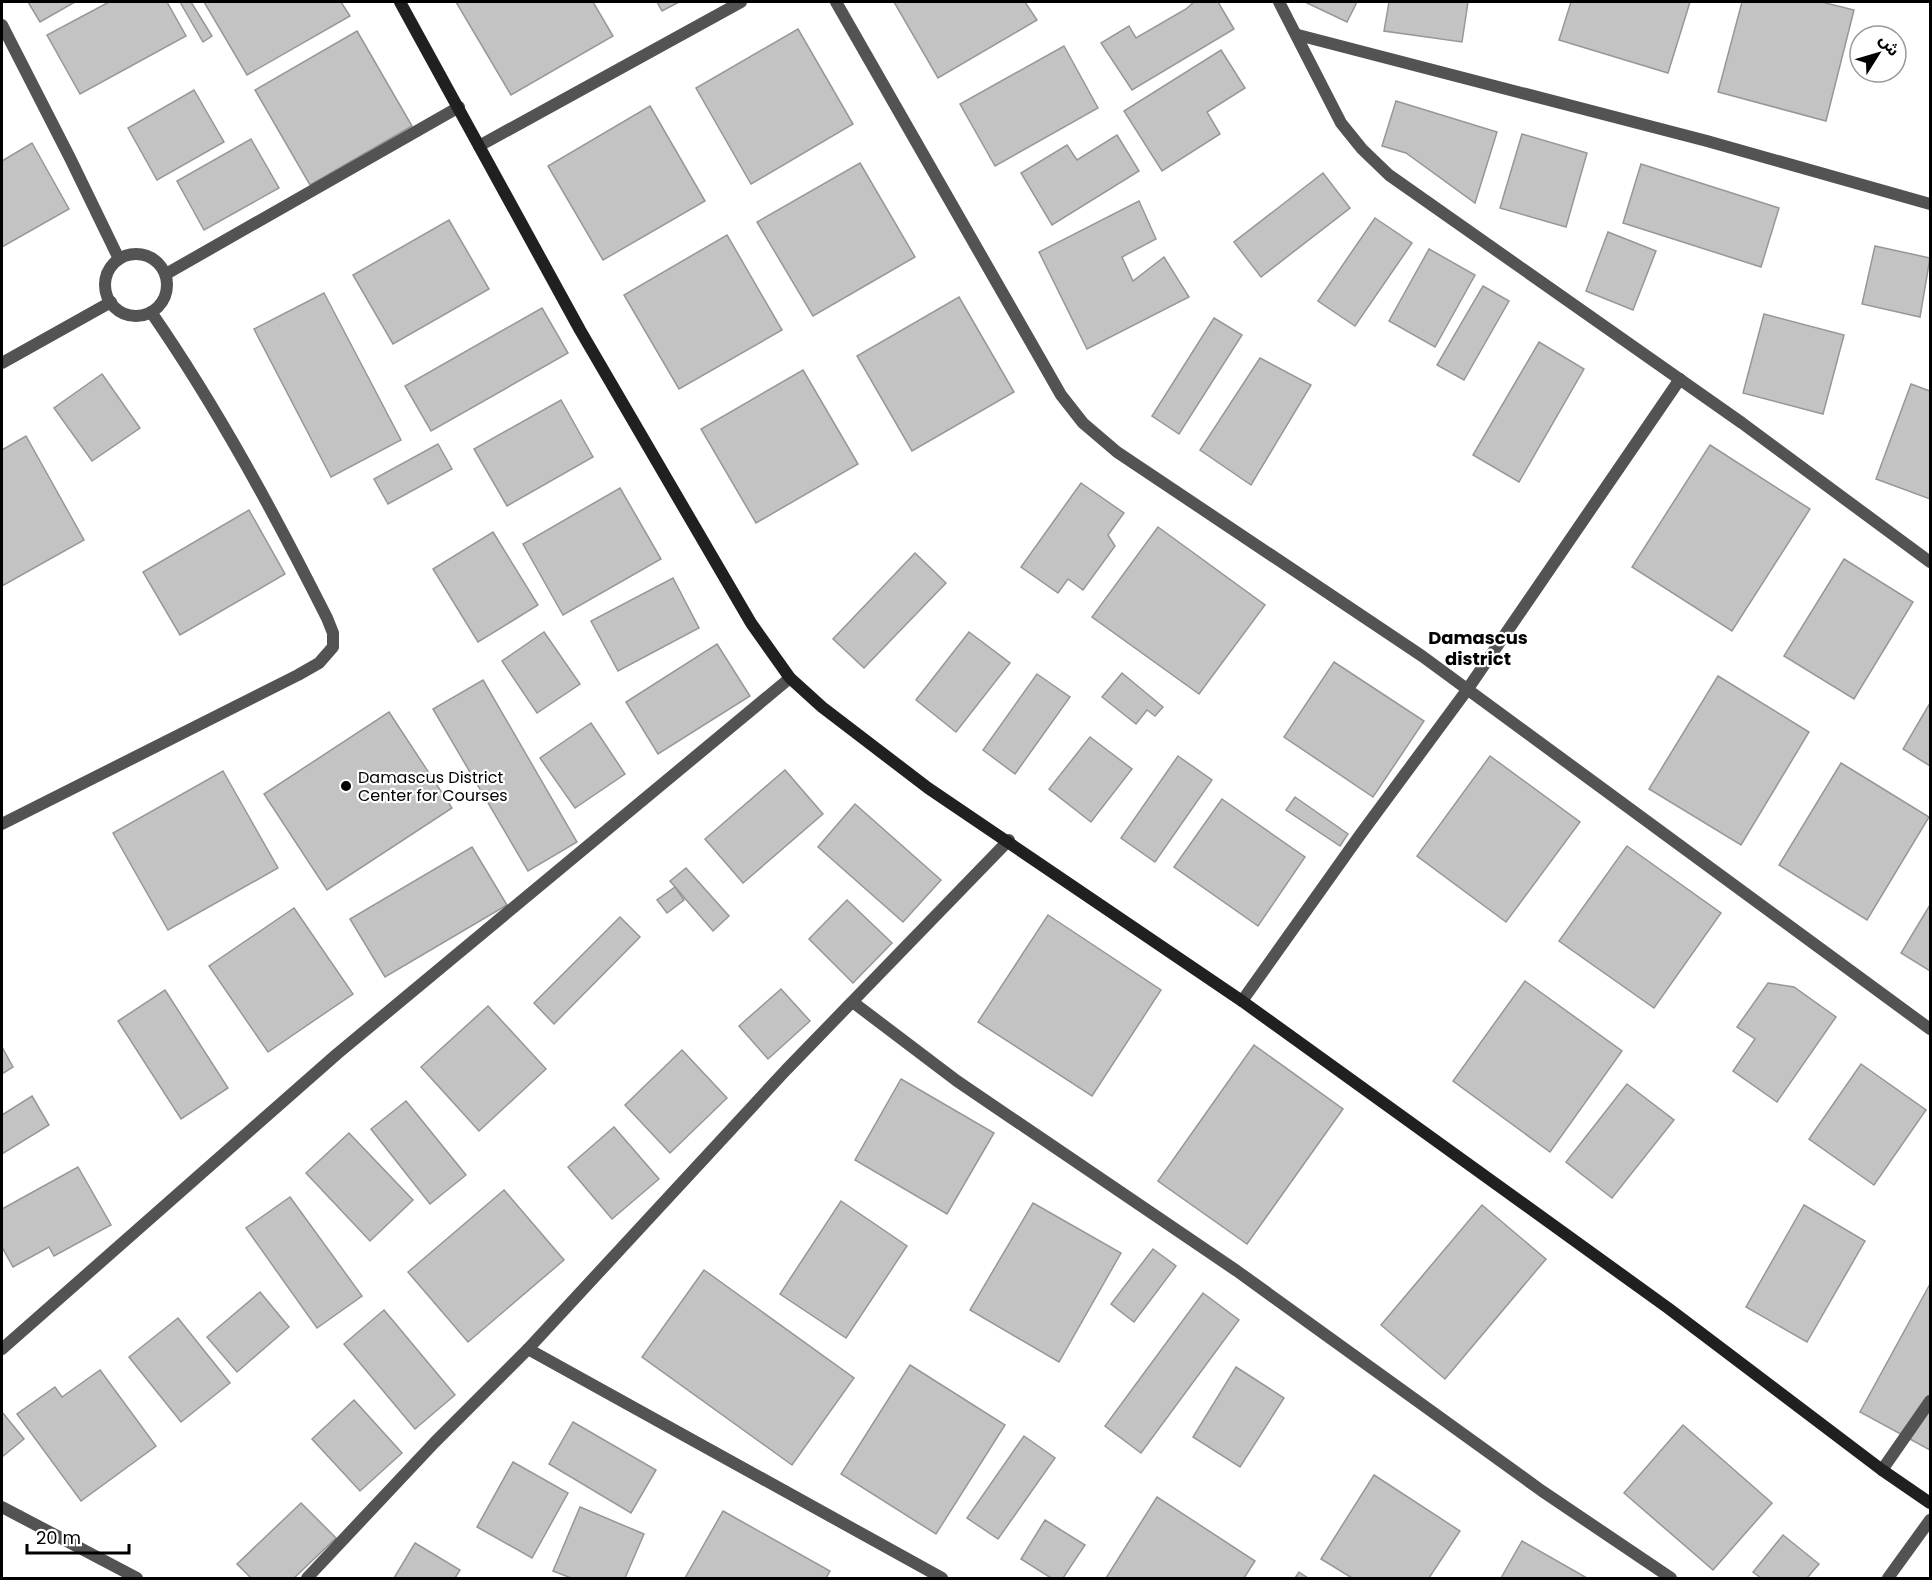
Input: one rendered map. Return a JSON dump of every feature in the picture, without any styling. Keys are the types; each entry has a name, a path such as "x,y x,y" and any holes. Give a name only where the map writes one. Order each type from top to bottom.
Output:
{"street":[{"path":"400,2 580,330 751,623 790,678 822,707 928,788 1009,840 1242,1001 1668,1308 1882,1470 1930,1503"},
{"path":"479,146 741,2"},
{"path":"836,2 1061,395 1083,423 1117,452 1422,656 1930,1029"},
{"path":"1279,2 1298,35 1341,123 1362,149 1389,175 1680,379 1930,562"},
{"path":"2,25 61,138 119,259"},
{"path":"1298,35 1696,138 1930,204"},
{"path":"166,274 459,107"},
{"path":"132,254 143,255 161,266 166,274 167,289 158,308 138,316 128,315 111,302 106,292 108,271 119,259 132,254"},
{"path":"2,363 111,302"},
{"path":"2,824 298,675 319,663 333,647 333,633 327,618 241,455 211,401 151,312"},
{"path":"1242,1001 1467,690 1680,379"},
{"path":"2,1349 338,1054 790,678"},
{"path":"307,1578 435,1442 528,1349 786,1070 854,1003 1009,840"},
{"path":"854,1003 957,1081 1237,1271 1552,1497 1671,1578"},
{"path":"528,1349 942,1578"},
{"path":"1882,1470 1930,1401"},
{"path":"2,1507 137,1578"},
{"path":"1888,1578 1930,1520"}],"building":[{"path":"28,2 75,2 40,22"},
{"path":"109,2 167,2 186,36 80,94 47,35"},
{"path":"180,2 191,2 212,36 203,42"},
{"path":"204,2 341,2 350,16 247,75"},
{"path":"456,2 593,2 613,36 511,95"},
{"path":"657,2 679,2 662,11"},
{"path":"894,2 1025,2 1037,20 938,78"},
{"path":"1194,2 1218,2 1234,29 1132,90 1101,43 1129,26 1136,38"},
{"path":"1305,2 1357,2 1347,22"},
{"path":"1389,2 1468,2 1462,42 1384,31"},
{"path":"1571,2 1690,2 1668,73 1559,40"},
{"path":"1742,2 1822,2 1854,10 1850,24 1848,24 1848,34 1826,121 1718,92"},
{"path":"798,29 853,124 751,184 696,88"},
{"path":"357,31 412,126 310,185 255,90"},
{"path":"1064,46 1098,108 995,166 960,104"},
{"path":"1221,50 1245,88 1207,112 1220,134 1162,171 1124,111"},
{"path":"194,90 224,142 157,180 128,128"},
{"path":"1396,101 1497,132 1475,203 1406,153 1382,146"},
{"path":"650,106 705,201 603,260 548,166"},
{"path":"1522,134 1587,153 1566,227 1500,208"},
{"path":"1117,135 1139,171 1052,225 1021,173 1067,145 1077,160"},
{"path":"251,139 279,188 204,230 177,181"},
{"path":"32,143 69,209 2,247 2,161"},
{"path":"860,163 915,257 813,316 757,222"},
{"path":"1641,164 1779,208 1761,267 1623,223"},
{"path":"1323,173 1350,208 1261,277 1234,242"},
{"path":"1139,201 1156,239 1122,257 1133,281 1164,257 1189,297 1087,349 1039,252"},
{"path":"1375,218 1412,243 1355,326 1318,301"},
{"path":"449,220 489,289 393,344 353,275"},
{"path":"1608,232 1656,251 1633,310 1586,291"},
{"path":"727,235 782,330 679,389 624,295"},
{"path":"1875,246 1930,258 1920,317 1862,304"},
{"path":"1429,249 1475,275 1435,347 1389,321"},
{"path":"1483,286 1509,301 1464,380 1437,365"},
{"path":"324,293 401,440 331,477 254,329"},
{"path":"959,297 1014,392 912,451 857,356"},
{"path":"542,308 568,353 431,431 405,386"},
{"path":"1764,314 1844,335 1823,414 1743,393"},
{"path":"1214,318 1242,335 1179,434 1152,416"},
{"path":"1539,342 1584,369 1519,482 1473,455"},
{"path":"1260,358 1311,385 1251,485 1200,450"},
{"path":"803,370 858,464 756,523 701,429"},
{"path":"102,374 140,428 92,461 54,408"},
{"path":"1911,384 1930,391 1930,499 1876,479"},
{"path":"561,400 593,457 507,506 474,449"},
{"path":"26,436 84,540 2,586 2,450"},
{"path":"438,444 452,469 388,504 374,479"},
{"path":"1710,445 1810,509 1732,631 1632,567"},
{"path":"1081,483 1124,513 1108,535 1115,546 1083,590 1068,579 1058,593 1021,567"},
{"path":"620,488 661,559 563,615 523,544"},
{"path":"249,510 285,574 180,635 143,572"},
{"path":"1158,527 1265,605 1199,694 1092,617"},
{"path":"493,532 538,605 478,642 433,569"},
{"path":"915,553 946,583 864,668 833,639"},
{"path":"1844,559 1913,602 1854,699 1784,656"},
{"path":"673,578 699,628 618,671 591,621"},
{"path":"544,632 580,684 537,713 502,661"},
{"path":"969,632 1010,663 956,732 916,700"},
{"path":"717,644 750,696 658,754 626,702"},
{"path":"1334,662 1424,721 1373,797 1284,737"},
{"path":"1122,673 1163,707 1155,716 1147,710 1136,724 1102,697"},
{"path":"1037,674 1070,697 1015,774 983,750"},
{"path":"1718,676 1809,732 1741,845 1649,789"},
{"path":"483,680 577,842 528,871 433,709"},
{"path":"1930,703 1930,766 1903,749"},
{"path":"389,712 452,808 327,890 264,794"},
{"path":"591,723 625,774 575,808 540,758"},
{"path":"1090,737 1132,769 1091,822 1049,789"},
{"path":"1178,756 1212,780 1155,862 1121,838"},
{"path":"1490,756 1580,822 1506,922 1417,856"},
{"path":"1841,763 1929,817 1867,920 1779,865"},
{"path":"785,770 823,814 743,883 705,839"},
{"path":"223,771 278,868 168,930 113,833"},
{"path":"1295,797 1348,834 1340,846 1286,810"},
{"path":"1222,799 1305,857 1258,926 1174,867"},
{"path":"855,804 941,880 903,922 818,847"},
{"path":"1627,846 1721,913 1654,1008 1559,941"},
{"path":"472,847 507,905 385,977 350,919"},
{"path":"686,868 729,916 713,931 670,881"},
{"path":"675,887 684,900 667,913 657,900"},
{"path":"847,900 892,943 853,983 809,939"},
{"path":"1930,905 1930,971 1901,953"},
{"path":"294,908 353,994 268,1052 209,966"},
{"path":"1048,915 1161,990 1092,1096 978,1022"},
{"path":"620,917 640,937 554,1024 534,1003"},
{"path":"1525,981 1622,1051 1550,1152 1453,1081"},
{"path":"1768,983 1794,987 1836,1017 1777,1102 1733,1071 1755,1039 1737,1027"},
{"path":"781,989 810,1021 768,1059 739,1026"},
{"path":"165,990 228,1088 181,1119 118,1021"},
{"path":"488,1006 546,1069 479,1131 421,1067"},
{"path":"1254,1045 1343,1109 1247,1244 1158,1181"},
{"path":"2,1047 13,1067 2,1074"},
{"path":"682,1050 727,1098 670,1153 625,1105"},
{"path":"1861,1064 1926,1110 1874,1185 1809,1139"},
{"path":"901,1079 994,1133 947,1214 855,1160"},
{"path":"1627,1084 1674,1120 1612,1198 1566,1162"},
{"path":"32,1096 49,1125 2,1154 2,1115"},
{"path":"406,1101 466,1175 430,1204 371,1129"},
{"path":"614,1127 659,1179 612,1219 568,1167"},
{"path":"349,1133 413,1200 370,1241 306,1173"},
{"path":"78,1167 111,1225 54,1256 49,1247 13,1267 2,1247 2,1209"},
{"path":"504,1190 564,1260 468,1342 408,1272"},
{"path":"290,1197 362,1296 317,1328 246,1228"},
{"path":"841,1201 907,1246 846,1338 780,1294"},
{"path":"1033,1203 1121,1253 1059,1362 970,1310"},
{"path":"1482,1205 1546,1259 1445,1379 1381,1325"},
{"path":"1804,1205 1865,1241 1807,1342 1746,1307"},
{"path":"1153,1249 1176,1266 1134,1322 1111,1304"},
{"path":"704,1270 854,1378 792,1465 642,1357"},
{"path":"1930,1284 1930,1450 1860,1412"},
{"path":"260,1292 289,1327 237,1372 207,1337"},
{"path":"1203,1293 1239,1320 1141,1453 1105,1426"},
{"path":"384,1310 455,1395 415,1429 344,1344"},
{"path":"178,1318 230,1383 181,1422 129,1357"},
{"path":"910,1365 1005,1425 936,1534 841,1474"},
{"path":"1236,1367 1284,1398 1240,1467 1193,1437"},
{"path":"100,1370 156,1446 81,1501 17,1414 55,1387 62,1397"},
{"path":"354,1400 402,1453 360,1491 312,1439"},
{"path":"2,1412 24,1439 2,1457"},
{"path":"573,1422 656,1470 631,1513 549,1464"},
{"path":"1683,1425 1772,1503 1713,1570 1624,1493"},
{"path":"1024,1436 1055,1458 998,1539 967,1518"},
{"path":"513,1462 568,1493 532,1558 477,1527"},
{"path":"1374,1475 1460,1531 1429,1578 1352,1578 1321,1559"},
{"path":"1157,1497 1255,1561 1244,1578 1106,1578"},
{"path":"301,1503 336,1538 294,1578 251,1578 237,1564"},
{"path":"580,1507 644,1534 625,1578 571,1578 553,1571"},
{"path":"723,1511 830,1571 826,1578 685,1578"},
{"path":"1045,1520 1085,1545 1063,1578 1051,1578 1021,1559"},
{"path":"1783,1535 1819,1564 1807,1578 1761,1578 1753,1572"},
{"path":"1522,1541 1587,1578 1501,1578"},
{"path":"415,1543 460,1570 455,1578 394,1578"},
{"path":"1299,1572 1308,1578 1295,1578"}],"place":[{"name":"Damascus District Center for Courses","path":"346,786"}],"district":[{"name":"Damascus district","path":"1478,647"}]}
